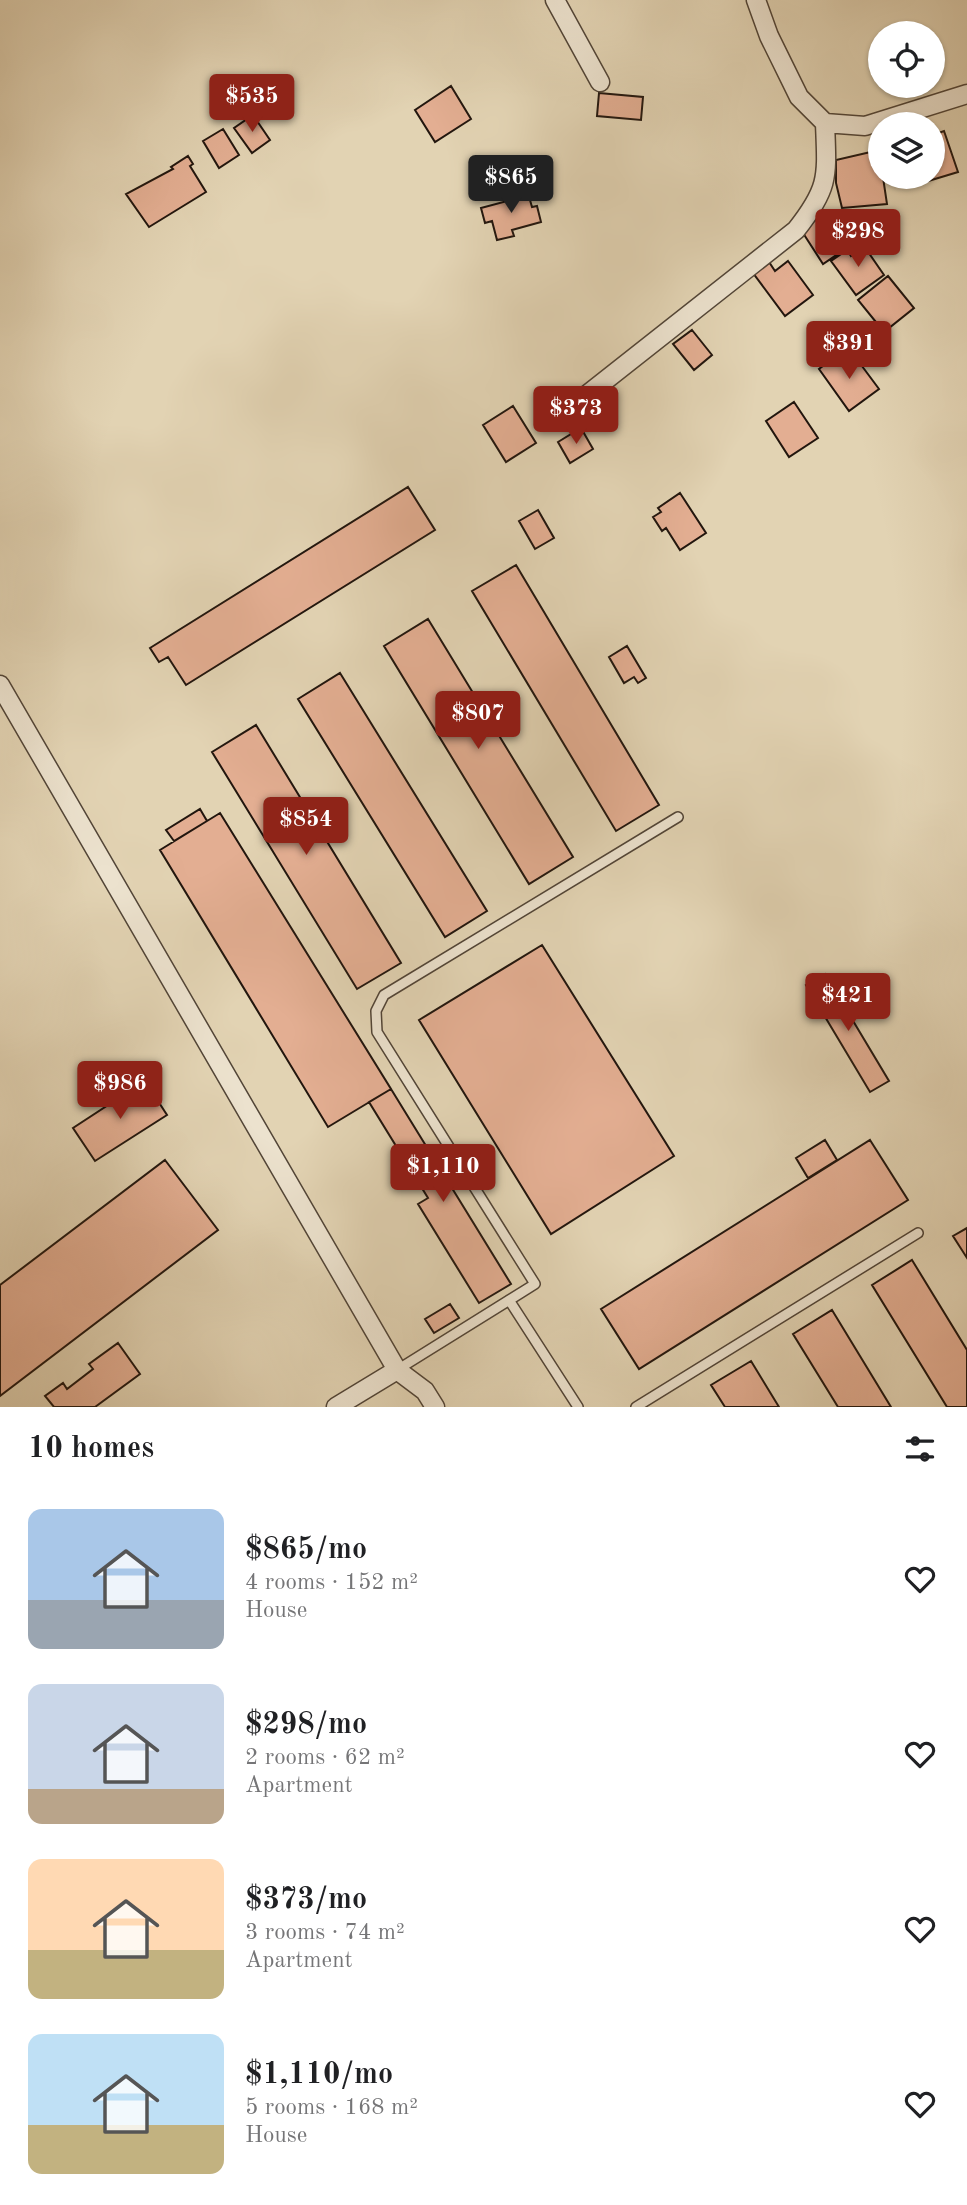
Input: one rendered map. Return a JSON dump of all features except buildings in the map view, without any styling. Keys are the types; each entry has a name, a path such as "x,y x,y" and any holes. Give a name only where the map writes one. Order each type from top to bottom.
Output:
{"street":[{"path":"555,0 600,82"},
{"path":"756,0 769,36 799,97 825,123 866,126 967,94"},
{"path":"569,409 796,230 819,200 827,171 825,123"},
{"path":"0,685 397,1370 425,1391 435,1407"},
{"path":"336,1407 397,1370"}],"lane":[{"path":"397,1370 535,1284 377,1032 376,1011 384,995 678,817"},
{"path":"636,1407 918,1233"},
{"path":"509,1300 578,1407"}]}
